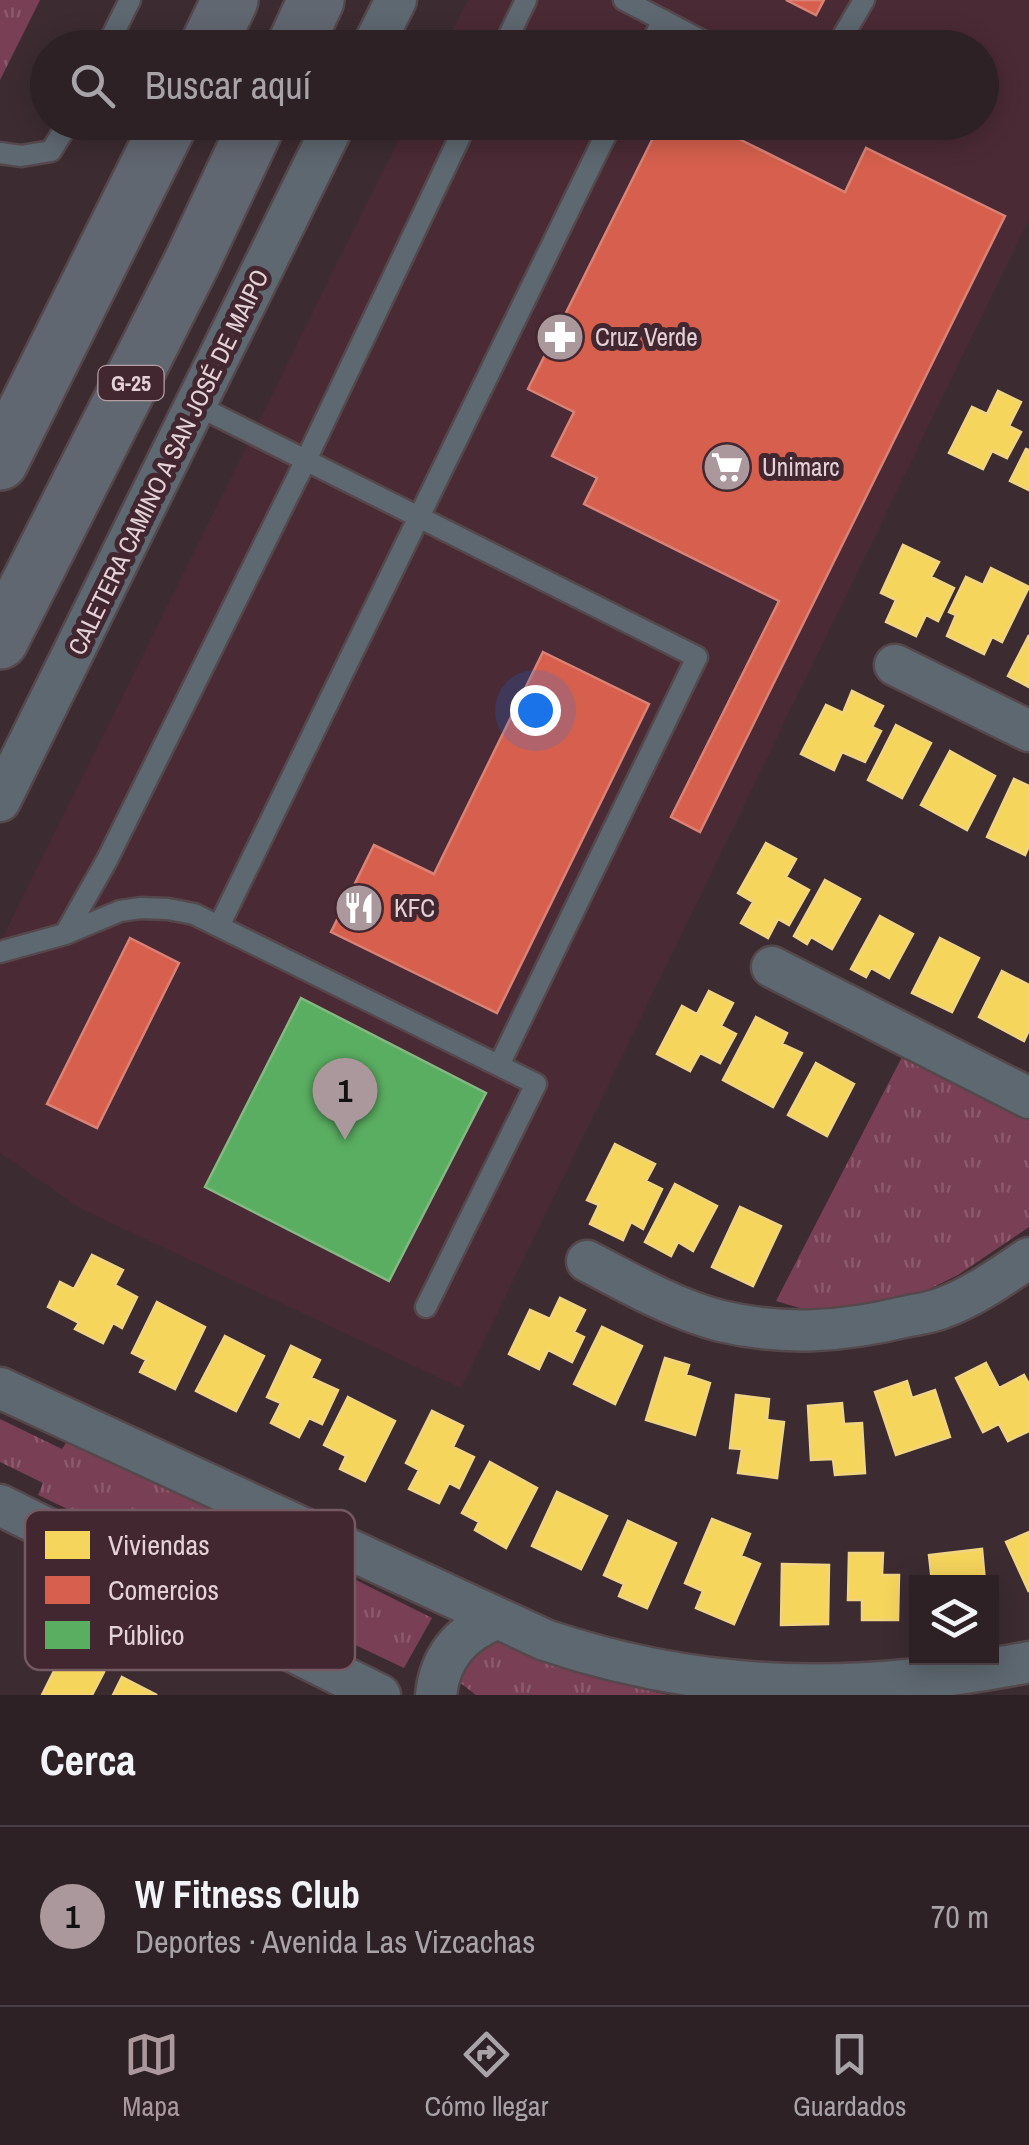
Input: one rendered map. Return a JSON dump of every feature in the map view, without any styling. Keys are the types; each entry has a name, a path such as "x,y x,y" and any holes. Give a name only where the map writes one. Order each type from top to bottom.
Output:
{"main road":[{"path":"216,30 230,0"},
{"path":"302,30 316,0"},
{"path":"0,462 161,140"},
{"name":"G-25","path":"0,641 250,140"}],"street":[{"path":"381,30 396,0"},
{"name":"CALETERA CAMINO A SAN JOSÉ DE MAIPO","path":"0,801 327,140"},
{"path":"895,664 1029,732"},
{"path":"772,967 1029,1098"},
{"path":"587,1261 635,1286 719,1320 774,1330 830,1332 943,1308 1029,1258"},
{"path":"0,1388 263,1510"},
{"path":"0,1505 25,1518"},
{"path":"355,1553 596,1659 708,1685 832,1694 963,1679 1029,1662"},
{"path":"436,1695 447,1656 476,1627 496,1618"},
{"path":"330,1670 380,1695"}],"lane":[{"path":"115,30 130,0"},
{"path":"512,30 526,0"},
{"path":"624,0 681,30"},
{"path":"846,30 864,0"},
{"path":"657,30 662,20"},
{"path":"0,153 20,156 51,152 58,140"},
{"path":"65,934 107,860 306,460 458,140"},
{"path":"218,926 603,140"},
{"path":"196,405 698,657 499,1065"},
{"path":"0,952 65,934 120,912 168,908 194,914 536,1084 426,1307"}],"shaded area":[{"path":"468,0 1029,0 1029,219 461,1388 82,1209 0,1153 0,943 399,140 999,140 999,30 453,30"}],"green space":[{"path":"0,0 40,0 0,80"},
{"path":"903,1055 1029,1118 1029,1227 958,1275 917,1295 813,1312 776,1301"},
{"path":"0,1419 62,1449 70,1437 216,1510 70,1510 38,1495 43,1483 0,1462"},
{"path":"355,1580 432,1618 404,1668 355,1645"},
{"path":"469,1635 510,1640 580,1674 668,1695 476,1695 450,1675"}],"building: Viviendas":[{"path":"998,391 1021,402 1009,426 1021,432 1007,458 992,451 983,469 949,453 972,407 987,414"},
{"path":"1026,449 1029,450 1029,490 1010,481"},
{"path":"903,545 939,562 931,577 954,588 938,621 926,615 916,636 886,622 896,600 881,593"},
{"path":"991,568 1029,587 1002,642 992,637 984,654 947,636 956,615 949,612 966,577 983,585"},
{"path":"1029,635 1029,687 1008,676"},
{"path":"852,691 883,706 872,727 881,731 865,762 842,752 834,770 801,754 826,705 843,713"},
{"path":"896,725 931,743 902,798 868,780"},
{"path":"950,751 995,776 967,830 921,805"},
{"path":"1014,779 1029,786 1029,846 1025,855 987,837"},
{"path":"766,843 796,859 786,877 809,890 789,925 778,919 768,938 741,923 753,902 738,893"},
{"path":"825,880 860,899 832,949 811,937 807,944 794,936"},
{"path":"880,916 913,934 889,978 871,968 866,977 851,969"},
{"path":"940,938 979,958 952,1012 912,993"},
{"path":"1002,971 1029,985 1029,1030 1024,1041 979,1017"},
{"path":"709,991 733,1003 721,1026 736,1034 720,1063 700,1053 690,1071 657,1054 682,1006 697,1014"},
{"path":"756,1017 787,1033 782,1044 802,1053 773,1107 723,1080"},
{"path":"816,1063 854,1084 827,1136 788,1115"},
{"path":"615,1144 655,1164 646,1181 662,1189 643,1229 631,1222 623,1240 590,1224 599,1205 587,1200"},
{"path":"675,1184 717,1206 693,1251 678,1242 671,1256 645,1242"},
{"path":"740,1207 781,1226 753,1286 712,1267"},
{"path":"92,1255 123,1270 115,1285 137,1297 122,1328 113,1323 103,1343 75,1329 79,1323 48,1307 60,1282 74,1289"},
{"path":"560,1298 585,1310 574,1332 584,1337 572,1362 548,1350 539,1369 509,1354 530,1310 550,1319"},
{"path":"157,1302 205,1327 175,1389 140,1372 146,1360 132,1353"},
{"path":"602,1327 642,1346 615,1404 574,1384"},
{"path":"225,1336 264,1356 236,1411 196,1391"},
{"path":"291,1346 320,1360 311,1378 338,1390 322,1424 309,1418 299,1437 271,1423 281,1403 267,1397"},
{"path":"665,1358 689,1365 686,1375 710,1383 695,1435 646,1420"},
{"path":"986,1363 999,1388 1024,1375 1029,1384 1029,1431 1008,1441 999,1424 983,1432 956,1378"},
{"path":"907,1381 912,1398 935,1390 950,1437 896,1455 875,1392"},
{"path":"736,1395 769,1399 767,1420 784,1422 777,1478 738,1473 742,1449 730,1448"},
{"path":"348,1397 395,1421 365,1481 340,1469 346,1456 324,1445"},
{"path":"842,1403 844,1424 862,1423 865,1473 835,1475 833,1459 811,1460 808,1406"},
{"path":"432,1411 463,1426 453,1447 474,1457 459,1488 449,1483 439,1503 409,1489 419,1470 406,1463"},
{"path":"490,1462 537,1488 506,1548 475,1530 479,1522 462,1513"},
{"path":"557,1492 607,1516 581,1569 532,1546"},
{"path":"712,1519 750,1534 741,1556 760,1564 734,1624 696,1608 703,1591 685,1583"},
{"path":"628,1521 676,1543 647,1608 619,1596 624,1584 604,1575"},
{"path":"1029,1532 1029,1592 1006,1542"},
{"path":"982,1549 984,1575 931,1575 929,1555"},
{"path":"849,1553 883,1553 882,1575 899,1575 898,1620 862,1620 862,1600 848,1600"},
{"path":"782,1564 829,1565 828,1624 781,1625"},
{"path":"54,1670 104,1672 92,1695 42,1695"},
{"path":"122,1677 157,1695 113,1695"}],"building: Comercios":[{"path":"786,0 824,0 816,15"},
{"name":"Unimarc","path":"652,140 741,140 845,192 866,148 1005,216 700,832 671,817 779,601 584,504 597,478 552,456 574,412 528,389"},
{"path":"543,652 649,704 497,1013 331,932 374,845 434,874"},
{"path":"130,938 179,963 97,1128 47,1104"}],"building: Público":[{"path":"301,998 486,1093 389,1281 205,1187"}],"place":[{"name":"Cruz Verde","path":"560,337"},
{"name":"Unimarc","path":"727,467"},
{"name":"KFC","path":"359,908"},
{"name":"W Fitness Club","path":"345,1140"}]}
